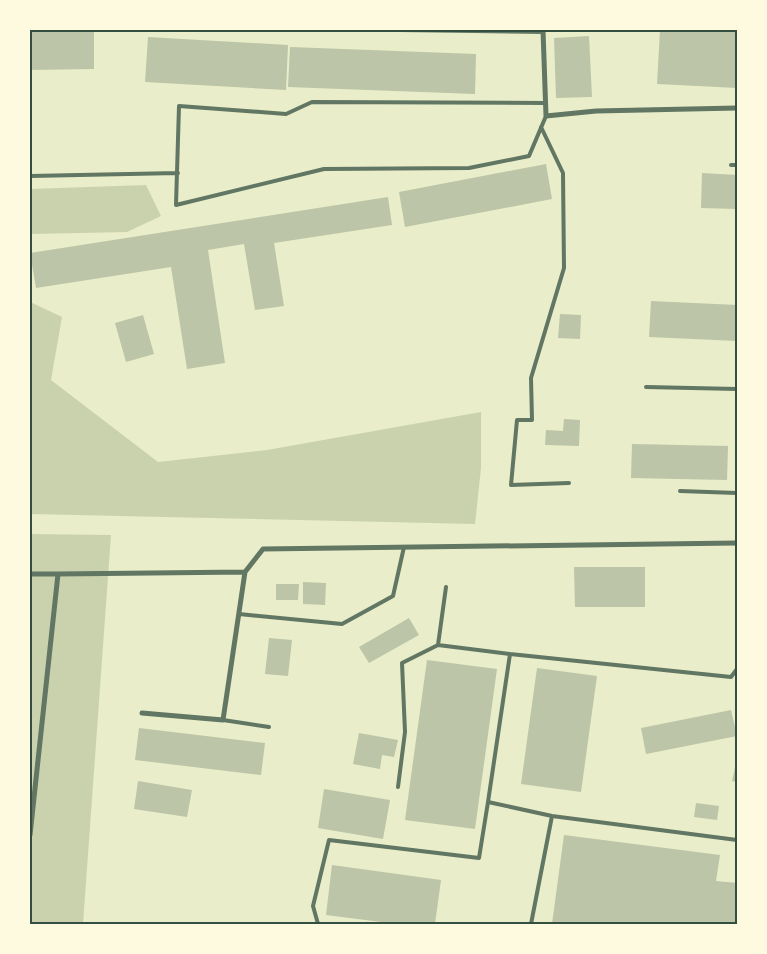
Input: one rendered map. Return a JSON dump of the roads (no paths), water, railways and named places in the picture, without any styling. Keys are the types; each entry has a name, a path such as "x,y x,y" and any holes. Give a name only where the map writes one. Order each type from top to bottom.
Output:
{"street":[{"path":"543,31 546,116 596,111 737,108"},
{"path":"142,713 223,720 246,572 263,549 737,543"},
{"path":"30,574 246,572"},
{"path":"30,835 58,574"}],"lane":[{"path":"400,30 543,31"},
{"path":"546,103 312,102 286,114 179,106 176,205 324,169 469,168 529,156 546,116"},
{"path":"542,127 562,173 564,268 531,378 532,420 517,420 511,484 569,483"},
{"path":"731,165 737,165"},
{"path":"30,176 178,173"},
{"path":"646,387 737,389"},
{"path":"680,491 737,493"},
{"path":"239,614 342,624 393,596 404,547"},
{"path":"438,645 446,587"},
{"path":"398,787 405,732 402,663 438,645 730,677 737,669"},
{"path":"318,924 313,906 330,840 479,858 510,654"},
{"path":"223,720 270,727"},
{"path":"488,802 552,816 737,840"},
{"path":"530,924 552,816"}]}
